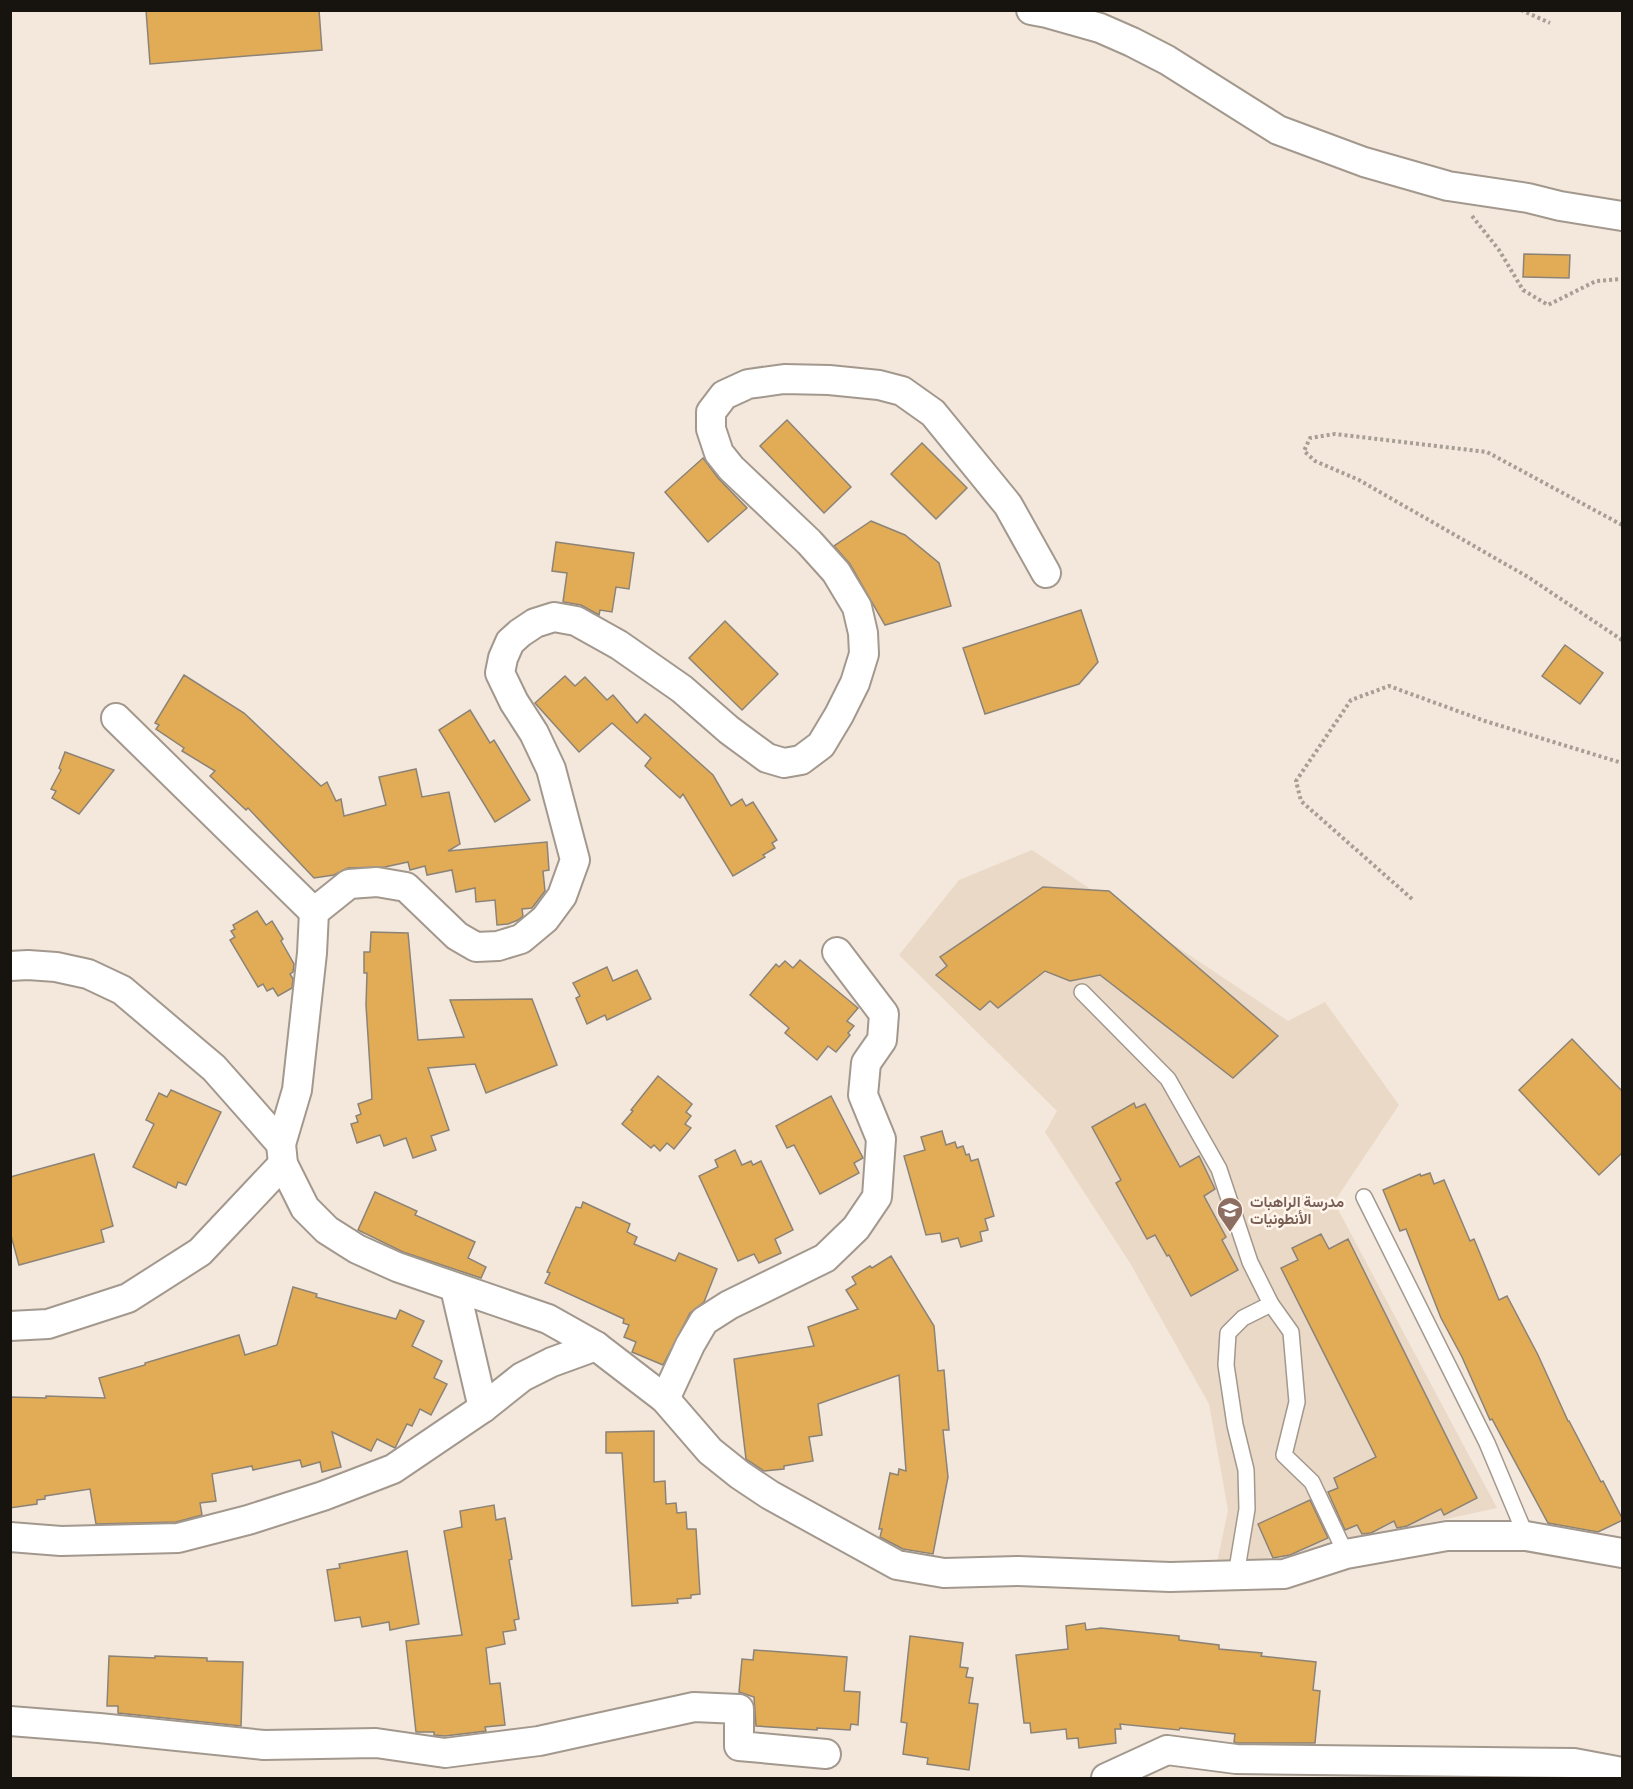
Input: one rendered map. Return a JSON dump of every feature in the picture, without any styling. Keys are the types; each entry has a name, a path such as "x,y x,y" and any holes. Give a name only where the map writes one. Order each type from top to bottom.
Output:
{"street":[{"path":"1031,10 1100,28 1132,42 1167,60 1278,130 1364,162 1448,186 1623,216"},
{"path":"314,912 349,884 376,882 406,887 457,936 476,947 498,945 521,939 545,919 562,896 575,860 551,770 534,733 514,702 500,673 510,642 535,623 554,616 576,621 619,645 682,689 729,730 767,758 784,763 801,760 821,745 855,682 864,654 863,633 857,607 836,572 809,542 731,468 719,453 711,429 711,412 723,395 748,384 784,380 829,380 879,385 902,391 933,413 1008,505 1046,573"},
{"path":"10,1326 48,1324 128,1298 200,1252 282,1154 297,1090 312,954 314,912 116,718"},
{"path":"665,1399 704,1321 729,1305 825,1258 856,1228 877,1197 881,1139 863,1095 866,1063 882,1040 884,1014 837,951"},
{"path":"10,966 28,964 56,967 88,974 122,990 214,1068 282,1154 305,1208 327,1230 357,1249 397,1267 548,1319 596,1346 665,1399 710,1451 740,1475 770,1495 897,1565 944,1573 1018,1571 1170,1577 1284,1574 1346,1554 1447,1536 1526,1536 1623,1553"},
{"path":"455,1288 483,1408"},
{"path":"10,1537 61,1541 178,1538 249,1520 323,1496 393,1469 483,1408 522,1377 552,1362 596,1346"},
{"path":"10,1721 264,1745 376,1743 445,1753 539,1741 694,1707 739,1709 739,1746 826,1754"},
{"path":"1106,1779 1167,1750 1236,1759 1574,1763 1623,1772"}],"lane":[{"path":"1082,992 1168,1079 1219,1169 1251,1262 1271,1304 1291,1332 1297,1402 1284,1455 1312,1482 1346,1554"},
{"path":"1364,1197 1487,1443 1526,1536"},
{"path":"1236,1575 1247,1509 1246,1470 1235,1425 1226,1365 1228,1333 1243,1318 1271,1304"}],"path":[{"path":"1521,10 1550,23"},
{"path":"1448,186 1499,250 1523,290 1548,306 1596,281 1623,279"},
{"path":"1623,525 1487,452 1335,434 1310,438 1304,451 1315,461 1359,480 1528,576 1623,640"},
{"path":"1412,899 1301,801 1296,781 1351,700 1389,686 1485,721 1623,763"}],"shaded area":[{"name":"مدرسة الراهبات الأنطونيات","path":"1032,850 1288,1021 1325,1002 1399,1105 1334,1202 1497,1508 1254,1561 1217,1563 1228,1510 1209,1404 1130,1263 1045,1132 1057,1111 899,955 959,880"}],"building":[{"path":"146,10 319,10 322,50 150,64"},
{"path":"1524,254 1570,255 1569,278 1523,277"},
{"path":"787,420 851,487 824,513 760,446"},
{"path":"922,443 967,488 936,519 891,474"},
{"path":"703,458 718,478 747,508 708,542 665,492"},
{"path":"871,521 905,535 939,563 951,606 885,625 850,564 834,546"},
{"path":"556,542 634,553 629,589 616,587 612,612 600,610 599,615 581,605 563,602 567,573 552,571"},
{"path":"1081,610 1098,662 1079,684 985,714 963,648"},
{"path":"725,621 778,674 742,710 689,658"},
{"path":"1565,645 1603,673 1580,704 1542,676"},
{"path":"184,675 244,713 321,786 327,782 336,801 341,799 344,816 386,805 379,777 416,769 422,797 449,792 460,844 448,851 547,842 549,870 543,871 545,891 532,908 522,909 523,916 518,920 497,925 495,900 476,902 475,888 456,892 452,870 427,875 425,866 410,870 408,862 385,867 348,868 334,875 314,878 248,808 246,810 210,776 215,771 182,751 184,748 156,729 159,725 155,723"},
{"path":"565,676 575,686 585,677 607,700 613,695 637,723 645,714 713,775 731,806 742,799 746,806 753,802 777,840 772,843 775,848 763,855 765,857 733,876 683,794 680,798 645,766 651,758 612,723 579,752 535,703"},
{"path":"470,710 490,743 494,740 530,800 495,822 439,730"},
{"path":"65,752 114,770 79,814 52,798 56,791 51,789 61,770 59,768"},
{"path":"1043,887 1109,891 1278,1036 1233,1078 1100,975 1070,981 1045,971 998,1008 990,1001 980,1010 936,975 947,966 940,957"},
{"path":"257,911 266,925 272,921 294,964 293,972 290,974 293,979 292,988 278,996 273,988 267,991 263,984 258,987 230,940 235,937 231,931 235,929 233,925"},
{"path":"371,932 408,933 418,1040 464,1037 450,1000 532,999 557,1065 486,1093 475,1064 428,1068 449,1130 431,1136 436,1150 413,1158 406,1138 384,1146 380,1135 357,1143 351,1124 358,1122 356,1116 361,1114 358,1104 372,1099 366,1005 367,973 364,973 364,952 370,952"},
{"path":"800,960 858,1008 847,1021 854,1026 848,1033 850,1035 836,1052 828,1046 817,1060 785,1033 789,1028 750,995 776,964 779,967 785,961 793,968"},
{"path":"607,967 613,981 637,970 651,999 607,1020 605,1015 587,1024 576,998 580,996 573,983"},
{"path":"1572,1039 1623,1092 1623,1152 1599,1175 1519,1090"},
{"path":"658,1076 692,1104 686,1112 691,1116 685,1124 691,1128 674,1149 667,1143 660,1151 654,1145 651,1148 622,1124"},
{"path":"171,1090 221,1112 186,1185 178,1182 176,1188 133,1167 154,1124 146,1120 159,1093 167,1097"},
{"path":"831,1096 863,1158 854,1163 859,1173 820,1194 794,1145 787,1148 776,1126"},
{"path":"1134,1103 1136,1108 1145,1104 1180,1167 1199,1156 1215,1189 1204,1196 1226,1237 1222,1240 1238,1270 1191,1296 1169,1255 1167,1256 1155,1235 1147,1239 1116,1183 1121,1180 1092,1127"},
{"path":"942,1131 946,1145 955,1142 957,1148 963,1146 971,1161 978,1159 994,1216 985,1219 988,1230 980,1232 982,1241 961,1247 958,1238 942,1242 940,1233 926,1235 904,1156 925,1150 921,1137"},
{"path":"735,1150 742,1165 751,1161 753,1165 761,1161 793,1230 775,1239 781,1253 759,1263 754,1254 738,1261 699,1176 718,1167 715,1160"},
{"path":"94,1154 113,1226 101,1230 104,1242 19,1265 10,1232 10,1177"},
{"path":"1430,1173 1434,1184 1444,1180 1470,1241 1474,1239 1499,1300 1507,1296 1538,1355 1568,1421 1623,1520 1598,1532 1548,1523 1492,1419 1490,1420 1462,1357 1441,1318 1406,1229 1400,1231 1383,1190 1420,1174 1421,1176"},
{"path":"375,1192 417,1211 415,1215 475,1242 468,1258 486,1267 481,1278 403,1252 358,1230"},
{"path":"583,1202 630,1224 627,1232 637,1237 634,1244 675,1261 679,1253 717,1269 704,1302 690,1313 663,1365 632,1352 636,1342 624,1337 629,1325 623,1323 624,1319 545,1283 550,1273 547,1272 576,1207 581,1208"},
{"path":"1321,1234 1329,1249 1348,1239 1477,1498 1444,1515 1441,1509 1407,1526 1397,1528 1394,1521 1371,1533 1362,1534 1357,1525 1345,1530 1328,1492 1338,1488 1334,1478 1376,1457 1281,1268 1298,1260 1292,1248"},
{"path":"891,1256 934,1326 938,1371 944,1370 949,1430 943,1430 948,1477 933,1554 903,1549 880,1537 882,1529 879,1529 890,1473 898,1475 899,1469 906,1471 899,1375 818,1404 822,1435 809,1437 813,1461 784,1466 784,1469 764,1471 746,1459 734,1359 814,1346 808,1327 858,1309 846,1290 856,1284 852,1277"},
{"path":"293,1287 317,1294 316,1297 396,1319 400,1310 424,1321 412,1346 442,1361 434,1378 447,1384 431,1415 420,1409 412,1426 407,1424 395,1448 377,1439 371,1451 332,1432 341,1467 322,1472 320,1462 302,1467 300,1460 253,1470 252,1466 212,1474 216,1501 200,1503 202,1515 176,1522 96,1524 90,1489 45,1496 45,1499 37,1500 37,1504 10,1508 10,1397 105,1398 99,1378 145,1365 145,1363 239,1335 245,1355 277,1345"},
{"path":"654,1431 654,1482 665,1481 666,1504 676,1503 677,1513 686,1512 687,1529 696,1529 700,1594 691,1595 691,1598 677,1599 678,1603 632,1606 622,1453 606,1453 606,1432"},
{"path":"1310,1500 1328,1538 1290,1555 1273,1558 1258,1524"},
{"path":"494,1505 496,1520 505,1518 512,1559 509,1560 519,1619 514,1620 516,1630 503,1632 505,1644 486,1648 490,1684 500,1683 505,1725 485,1727 486,1731 445,1736 434,1735 434,1732 416,1732 406,1641 462,1635 444,1531 462,1527 460,1511"},
{"path":"407,1551 419,1624 390,1630 389,1622 362,1627 360,1617 335,1621 327,1570 340,1568 339,1564"},
{"path":"1085,1623 1086,1630 1101,1628 1179,1636 1179,1640 1219,1645 1219,1649 1316,1662 1313,1690 1320,1691 1315,1743 1237,1743 1234,1742 1235,1734 1120,1724 1121,1729 1115,1729 1116,1743 1079,1748 1078,1738 1067,1739 1066,1729 1031,1733 1030,1723 1024,1723 1016,1655 1068,1649 1066,1626"},
{"path":"910,1636 963,1643 960,1667 968,1668 966,1677 973,1678 969,1703 978,1704 969,1770 927,1764 928,1758 903,1754 907,1723 901,1722"},
{"path":"754,1650 847,1657 844,1691 860,1692 858,1725 851,1724 850,1730 756,1726 754,1697 739,1692 742,1659 753,1660"},
{"path":"109,1656 207,1658 207,1661 243,1662 241,1726 118,1713 118,1706 107,1706"}],"place":[{"name":"مدرسة الراهبات الأنطونيات","path":"1230,1233"}]}
